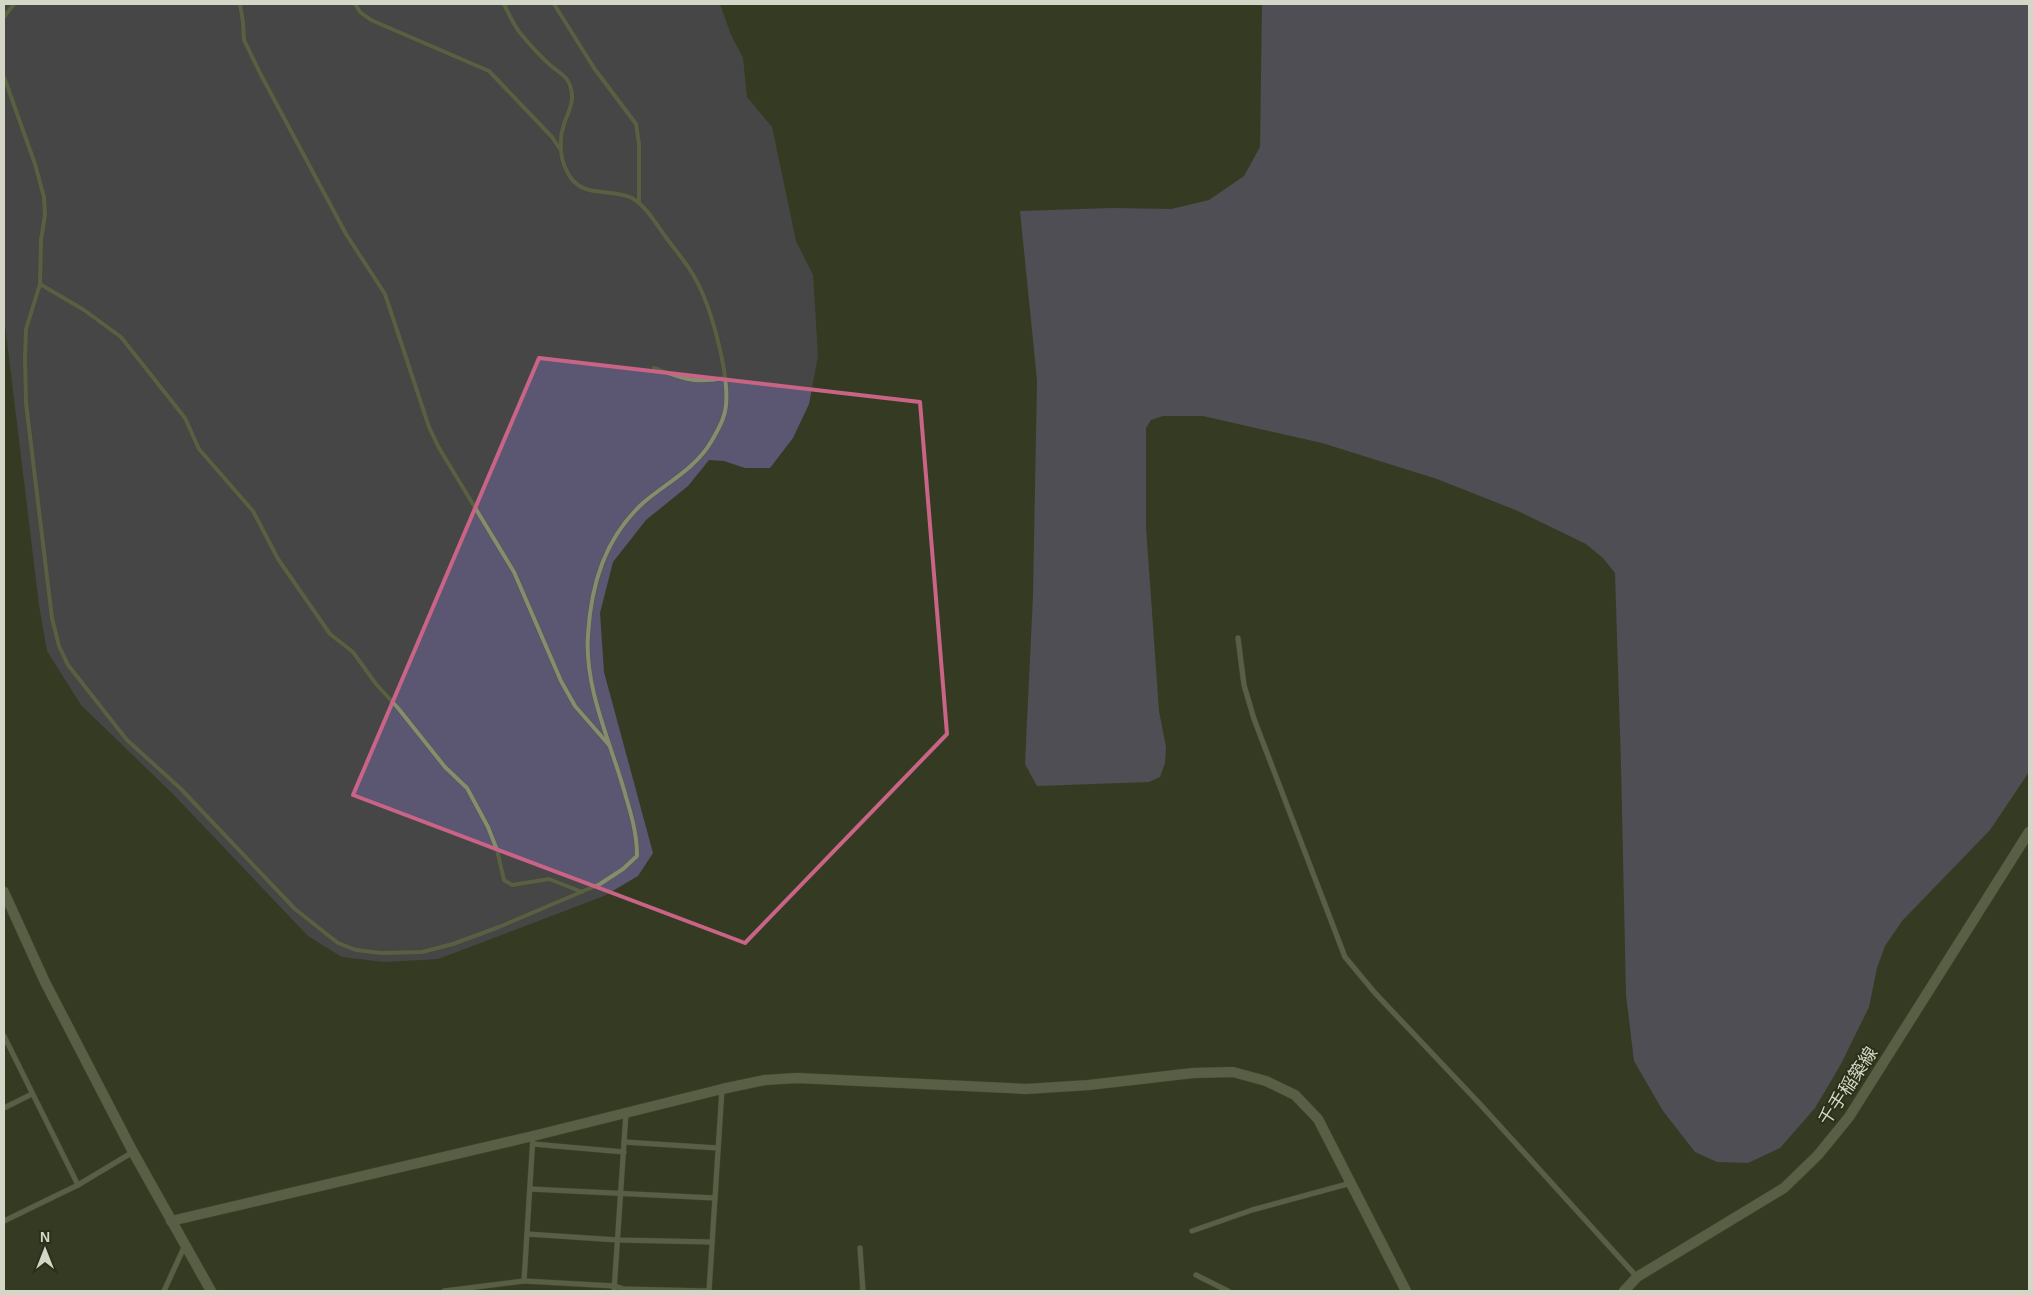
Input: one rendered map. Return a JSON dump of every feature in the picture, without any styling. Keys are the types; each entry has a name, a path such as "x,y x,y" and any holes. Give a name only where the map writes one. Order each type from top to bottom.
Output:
{"street":[{"path":"1238,638 1244,685 1254,718 1345,957 1375,993 1637,1277"},
{"name":"千手稲築線","path":"1624,1291 1637,1277 1784,1188 1818,1155 1849,1116 2029,832"},
{"path":"4,892 45,982 132,1152 211,1291"},
{"path":"4,1036 78,1185"},
{"path":"171,1221 533,1140 626,1113 765,1080 797,1078 1026,1089 1088,1085 1193,1073 1233,1072 1266,1081 1295,1095 1318,1119 1406,1291"},
{"path":"444,1291 524,1281 624,1289 709,1291 722,1089"},
{"path":"4,1108 32,1094"},
{"path":"614,1288 626,1113"},
{"path":"533,1140 624,1152"},
{"path":"524,1281 533,1140"},
{"path":"624,1142 718,1148"},
{"path":"4,1221 78,1185 132,1152"},
{"path":"1192,1231 1252,1210 1351,1183"},
{"path":"530,1189 715,1198"},
{"path":"527,1234 618,1240 712,1242"},
{"path":"164,1291 185,1245"},
{"path":"860,1248 864,1291"},
{"path":"1196,1275 1228,1291"}],"lane":[{"path":"4,17 14,4"},
{"path":"240,4 244,40 261,75 346,234 385,294 429,427 439,448 514,572 570,698 591,726 610,746"},
{"path":"355,4 360,12 371,20 489,71 552,137 561,151"},
{"path":"4,77 35,164 44,198 45,215 41,240 40,284 26,329 24,359 26,403 52,618 59,646 68,665 127,740 180,788 295,910 338,943 356,950 381,953 422,952 453,944 499,928 600,884 624,869 637,856 635,828 601,722 590,672 587,637 592,593 601,562 617,531 644,503 681,474 709,445 723,419 726,403 724,378 714,326 698,284 669,242 632,198 593,191 578,186 571,179 564,166 561,151 563,125 571,108 572,94 568,81 519,32 504,4"},
{"path":"554,4 594,68 636,124 639,144 639,204"},
{"path":"40,284 84,310 121,337 185,418 199,449 253,512 278,559 330,634 353,652 376,684 398,708 445,767 468,788 488,827 497,850 504,880 512,885 549,879 582,892"},
{"path":"654,368 684,379 702,382 724,378"}],"highlighted area":[{"path":"539,358 920,402 947,734 745,943 353,795"}],"shaded area":[{"path":"4,4 720,4 731,35 743,58 747,97 772,127 796,241 813,275 818,356 809,404 793,438 770,468 745,468 724,461 709,460 688,486 646,520 613,562 600,613 604,672 653,853 638,876 604,896 438,959 384,962 342,957 308,936 173,794 81,705 47,651 39,605 4,316"},
{"path":"1262,4 2029,4 2029,772 1990,830 1902,921 1885,946 1877,968 1869,1007 1841,1064 1815,1108 1780,1148 1748,1163 1717,1162 1695,1152 1663,1111 1634,1061 1626,995 1615,573 1603,558 1586,544 1518,511 1437,479 1322,443 1203,416 1163,416 1151,420 1146,428 1146,527 1159,711 1166,747 1165,763 1160,777 1149,782 1037,786 1025,764 1033,595 1037,380 1020,211 1112,208 1171,209 1209,200 1244,176 1260,147"}]}
